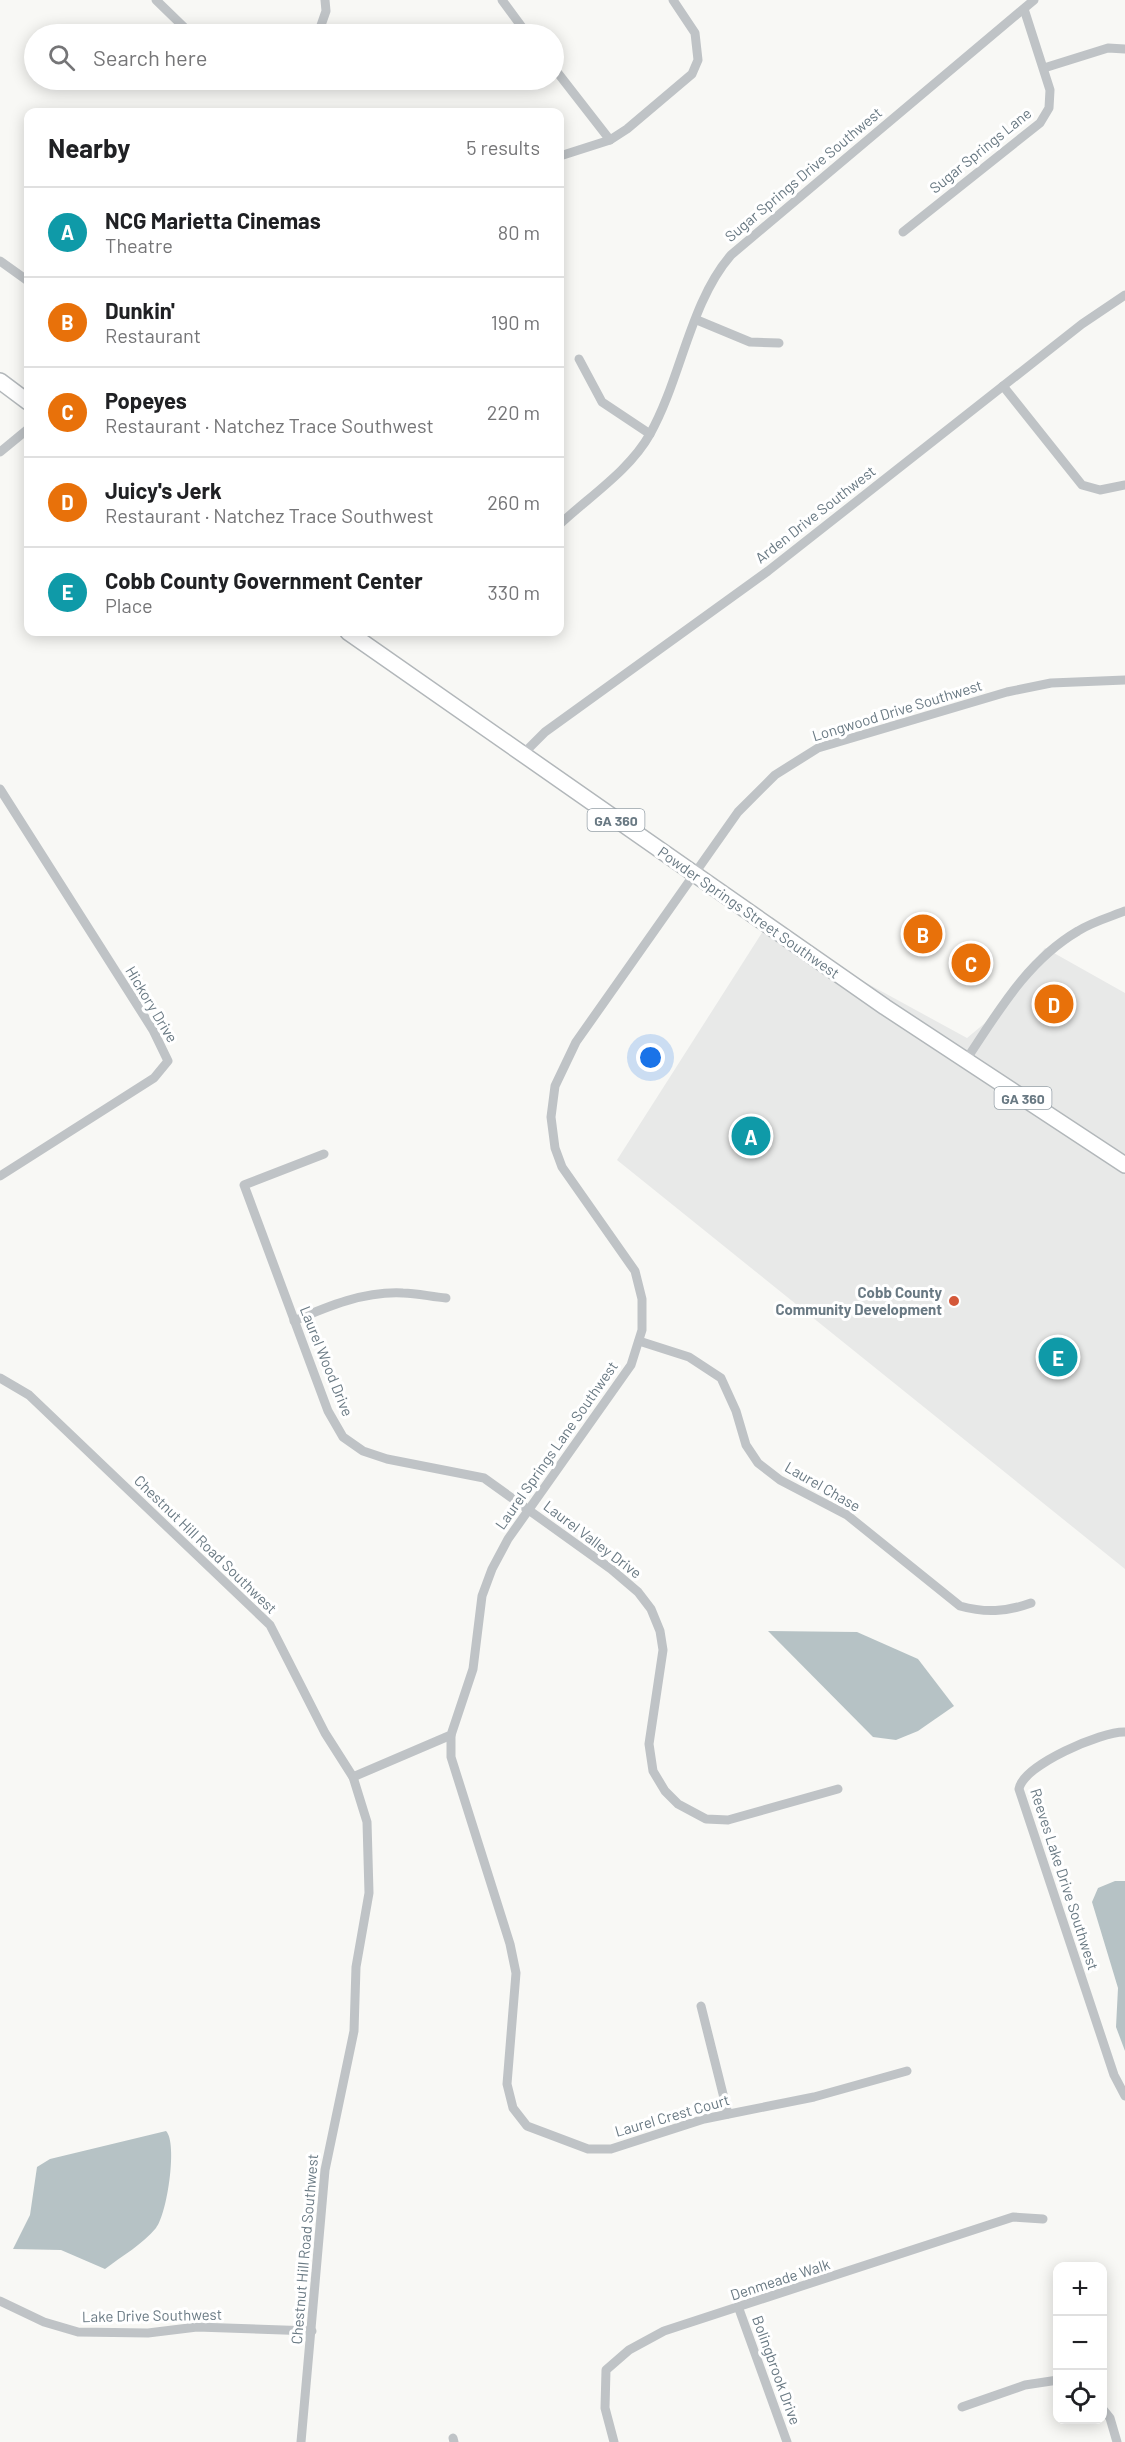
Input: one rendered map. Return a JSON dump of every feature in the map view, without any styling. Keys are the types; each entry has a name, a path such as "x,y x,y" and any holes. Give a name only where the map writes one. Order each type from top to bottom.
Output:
{"main road":[{"path":"0,381 24,399"},
{"name":"Powder Springs Street Southwest","path":"354,636 696,875 966,1060 1125,1165"}],"street":[{"path":"156,0 181,24"},
{"path":"321,24 326,11 325,0"},
{"path":"501,0 519,24"},
{"path":"564,155 610,140 627,129 692,74 698,60 696,33 674,0"},
{"name":"Sugar Springs Drive Southwest","path":"564,520 628,463 650,434 706,293 719,268 746,241 1034,0"},
{"name":"Sugar Springs Lane","path":"903,232 1040,123 1049,108 1050,90 1024,9"},
{"path":"1044,68 1108,48 1125,49"},
{"path":"564,81 610,140"},
{"path":"0,261 24,279"},
{"name":"Arden Drive Southwest","path":"522,755 545,732 768,570 1082,324 1125,295"},
{"path":"697,320 750,342 779,343"},
{"path":"579,359 602,402 650,434"},
{"path":"1003,386 1065,466 1083,485 1100,490 1125,485"},
{"path":"0,452 24,432"},
{"name":"Longwood Drive Southwest","path":"696,875 750,799 788,765 818,748 1007,692 1051,683 1125,680"},
{"name":"Hickory Drive","path":"0,789 153,1030 168,1061 154,1078 0,1176"},
{"name":"Laurel Springs Lane Southwest","path":"451,1735 473,1669 482,1596 498,1559 529,1509 631,1365 642,1330 642,1299 635,1271 562,1167 555,1148 550,1117 555,1086 576,1042 696,875"},
{"path":"966,1060 1013,991 1040,958 1079,930 1125,911"},
{"name":"Laurel Wood Drive","path":"324,1154 244,1185 328,1410 343,1437 363,1451 387,1459 484,1478 529,1509"},
{"path":"294,1321 337,1303 366,1297 402,1292 446,1298"},
{"name":"Laurel Chase","path":"639,1341 689,1357 721,1378 736,1411 746,1445 758,1463 780,1480 847,1515 960,1606 982,1612 1015,1609 1031,1603"},
{"name":"Chestnut Hill Road Southwest","path":"0,1378 29,1395 270,1624 326,1733 353,1777 367,1822 369,1893 356,1967 354,2031 325,2170 301,2442"},
{"name":"Laurel Valley Drive","path":"529,1509 611,1569 638,1592 651,1609 660,1631 663,1650 649,1744 652,1771 665,1791 678,1804 706,1819 728,1820 838,1789"},
{"name":"Reeves Lake Drive Southwest","path":"1125,1732 1086,1741 1025,1776 1019,1789 1114,2076 1125,2096"},
{"path":"353,1777 451,1735"},
{"name":"Laurel Crest Court","path":"451,1735 451,1757 510,1944 516,1973 507,2084 513,2108 527,2126 588,2149 611,2149 704,2119 813,2097 907,2071"},
{"path":"701,2006 728,2114"},
{"name":"Denmeade Walk","path":"614,2442 605,2408 606,2370 629,2350 664,2331 739,2309 1013,2217 1043,2219"},
{"name":"Lake Drive Southwest","path":"0,2301 44,2322 78,2332 148,2332 197,2327 312,2331"},
{"name":"Bolingbrook Drive","path":"739,2309 787,2442"},
{"path":"962,2407 1025,2385 1053,2381"},
{"path":"1107,2414 1117,2442"}],"shaded area":[{"path":"772,917 859,979 967,1038 985,1023 1045,948 1125,993 1125,1569 617,1160"},
{"path":"768,1631 857,1632 918,1659 954,1706 918,1731 896,1740 873,1737"},
{"path":"1115,1881 1125,1881 1125,2051 1116,2027 1118,1988 1092,1902 1098,1888"},
{"path":"166,2131 171,2149 171,2164 164,2209 156,2228 139,2245 105,2269 61,2250 13,2249 30,2215 37,2167 50,2159"}],"place":[{"name":"Dunkin'","path":"923,934"},
{"name":"Popeyes","path":"971,963"},
{"name":"Juicy's Jerk","path":"1054,1004"},
{"name":"NCG Marietta Cinemas","path":"751,1136"},
{"name":"Cobb County Community Development","path":"954,1301"},
{"name":"Cobb County Government Center","path":"1058,1357"}]}
